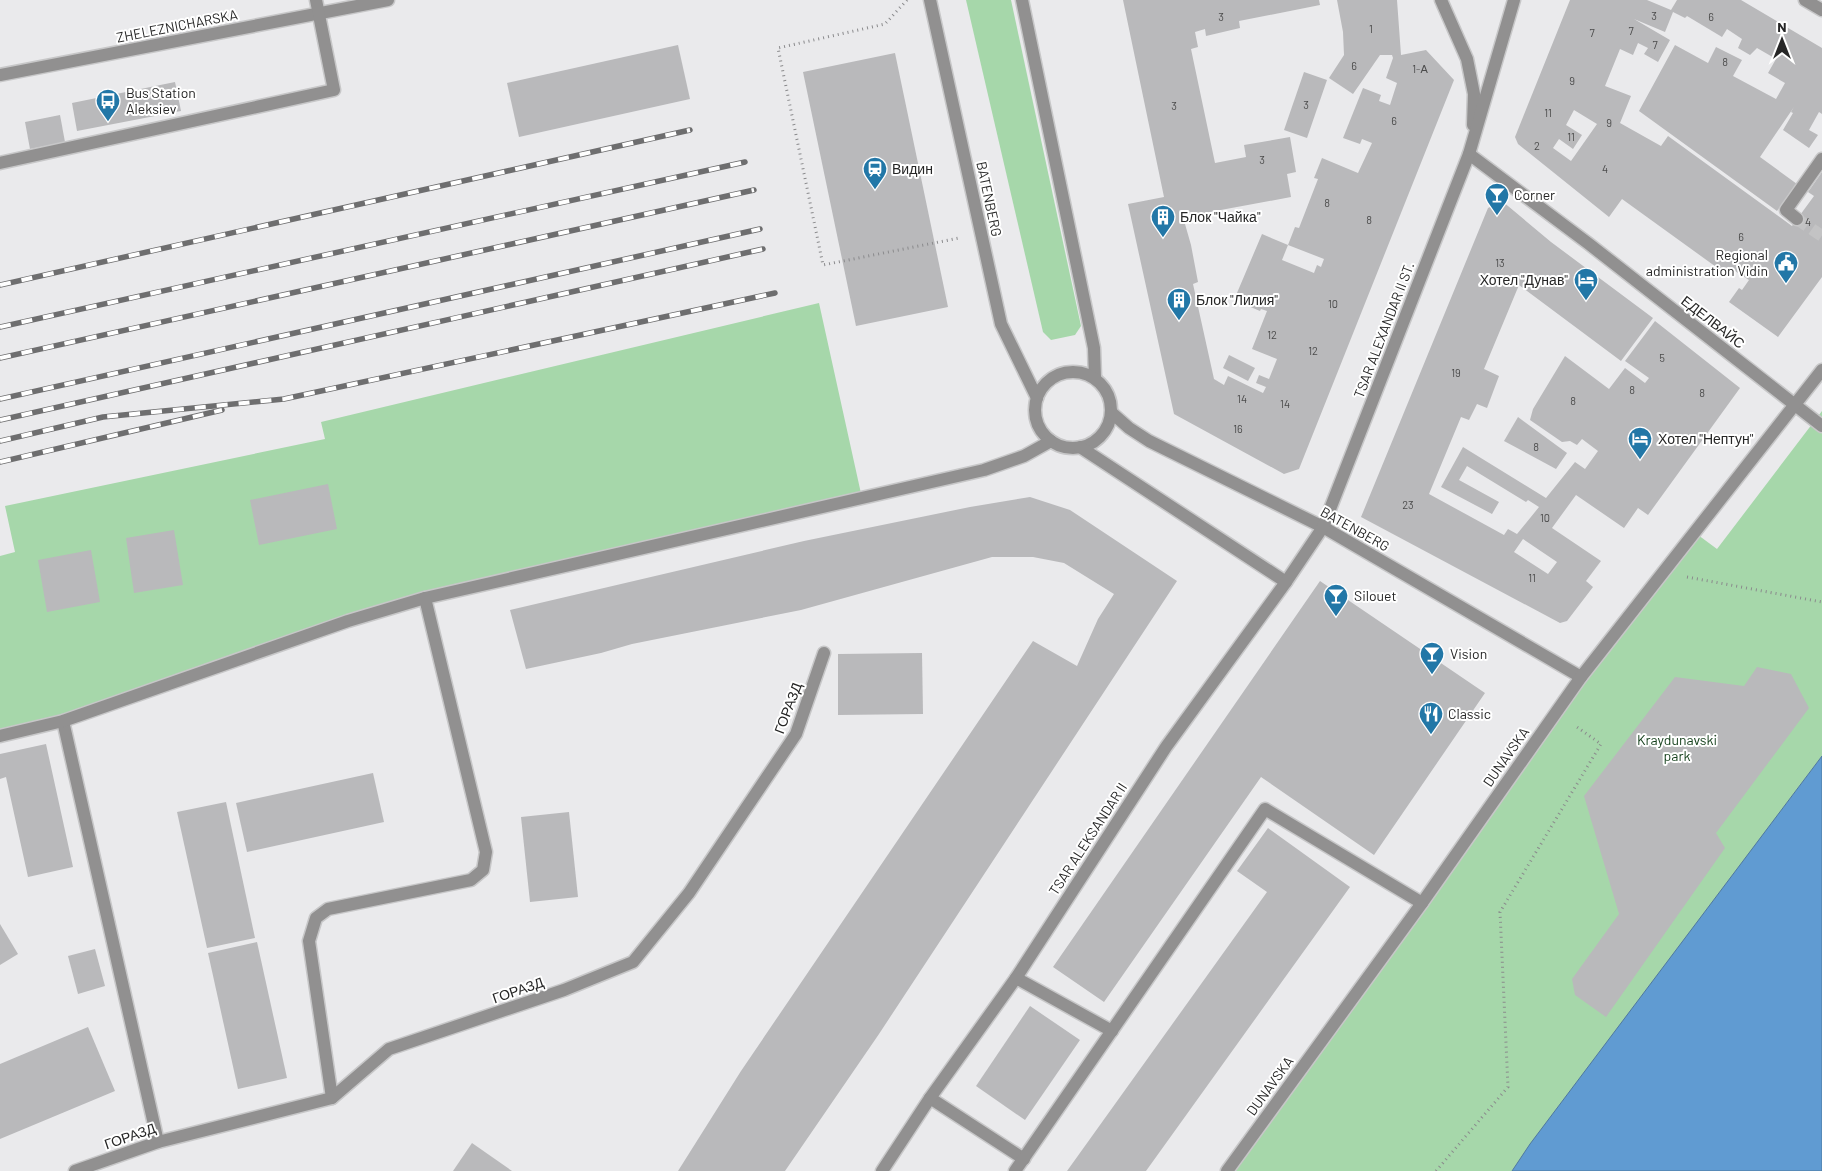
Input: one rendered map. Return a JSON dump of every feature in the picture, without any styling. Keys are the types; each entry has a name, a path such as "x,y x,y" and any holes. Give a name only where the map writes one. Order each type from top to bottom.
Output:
{"street":[{"path":"0,163 334,90 316,0"},
{"name":"ZHELEZNICHARSKA","path":"0,75 388,0"},
{"name":"BATENBERG","path":"930,0 1002,324 1037,398"},
{"path":"1022,0 1094,348 1095,378"},
{"path":"1441,0 1468,59 1474,94 1470,149"},
{"path":"1470,149 1514,0"},
{"path":"1805,0 1822,10"},
{"name":"ЕДЕЛВАЙС","path":"1470,149 1588,244 1822,426"},
{"name":"TSAR ALEXANDAR II ST.","path":"1323,527 1470,149"},
{"path":"1798,219 1786,210 1822,159"},
{"name":"DUNAVSKA","path":"1227,1171 1422,903 1581,677 1822,370"},
{"path":"1073,371 1085,373 1095,378 1108,393 1112,413 1103,435 1093,443 1080,447 1070,448 1051,441 1041,431 1036,421 1035,409 1042,387 1051,378 1061,373 1073,371"},
{"name":"BATENBERG","path":"1112,413 1130,428 1149,440 1323,527 1581,677"},
{"path":"0,736 62,721 348,621 425,598 984,470 1024,456 1051,441"},
{"path":"1080,447 1286,582"},
{"name":"TSAR ALEKSANDAR II","path":"882,1171 930,1098 1016,978 1166,747 1286,582 1323,527"},
{"path":"332,1098 309,940 316,918 328,909 471,880 483,870 486,852 425,598"},
{"name":"ГОРАЗД","path":"75,1171 158,1142 332,1098 388,1049 564,990 633,962 689,893 796,734 824,653"},
{"path":"62,721 158,1142"},
{"path":"1015,1171 1265,809 1422,903"},
{"path":"1016,978 1112,1031"},
{"path":"930,1098 1024,1159"}],"path":[{"path":"908,0 885,24 778,48 823,265 934,243"},
{"path":"1684,576 1822,602"},
{"path":"1436,1171 1508,1087 1500,912 1601,744 1556,712"}],"green space":[{"path":"966,0 1011,0 1081,326 1075,335 1051,340 1043,332"},
{"path":"819,303 862,498 425,598 0,736 0,556 15,552 5,506 325,439 321,422"},
{"name":"Kraydunavski park","path":"1822,411 1822,756 1512,1171 1227,1171 1694,532 1717,549"}],"water":[{"path":"1822,756 1822,1171 1512,1171 1530,1144"}],"building":[{"path":"1123,0 1319,0 1320,5 1239,21 1240,28 1206,36 1205,29 1195,32 1198,47 1191,49 1215,163 1246,157 1244,145 1290,137 1296,172 1287,174 1291,197 1183,217 1198,282 1193,284 1214,379 1224,385 1228,376 1263,393 1266,387 1256,383 1259,375 1269,379 1277,359 1252,349 1267,311 1261,309 1260,311 1234,300 1262,234 1288,245 1295,227 1299,228 1318,179 1314,178 1322,158 1358,173 1372,143 1362,139 1360,144 1343,138 1363,88 1381,95 1379,101 1390,105 1397,83 1386,78 1393,58 1392,55 1380,55 1353,94 1329,78 1344,55 1343,32 1337,0 1397,0 1401,55 1426,50 1454,80 1299,469 1284,474 1174,414 1128,204 1164,197","holes":["1288,245 1324,259 1321,267 1317,265 1314,273 1282,260"]},
{"path":"1570,0 1647,0 1671,10 1677,0 1741,0 1822,48 1822,114 1819,112 1809,130 1818,135 1809,148 1783,130 1793,113 1791,112 1794,107 1760,157 1797,184 1777,211 1639,111 1675,45 1708,63 1716,47 1742,60 1733,76 1776,99 1785,83 1768,73 1776,59 1757,48 1750,55 1738,48 1742,39 1727,29 1722,37 1687,16 1685,18 1673,12 1665,32 1634,19 1670,40 1658,62 1644,54 1648,48 1638,43 1633,55 1620,49 1605,86 1631,96 1620,123 1661,146 1668,136 1792,226 1814,196 1808,192 1822,172 1822,277 1778,337 1729,302 1739,288 1742,290 1749,280 1735,271 1730,277 1622,199 1609,217 1518,144 1515,137","holes":["1574,110 1597,124 1571,161 1553,148 1559,139 1573,149 1582,135 1566,125"]},
{"path":"678,45 690,99 519,137 507,83"},
{"path":"895,53 948,307 856,326 803,72"},
{"path":"1304,72 1327,80 1307,138 1284,130"},
{"path":"175,82 181,111 77,131 72,103"},
{"path":"60,115 65,142 30,149 25,122"},
{"path":"1502,201 1551,242 1653,318 1621,361 1519,285 1484,369 1499,376 1487,408 1477,404 1469,420 1461,417 1429,494 1504,535 1508,529 1517,534 1539,507 1528,500 1526,502 1467,466 1459,480 1499,502 1492,514 1441,487 1463,447 1546,498 1575,462 1585,469 1598,451 1582,439 1577,445 1570,441 1562,442 1530,420 1533,409 1565,356 1609,389 1625,368 1645,383 1649,378 1625,361 1655,321 1740,388 1648,515 1638,508 1624,528 1576,495 1552,528 1601,561 1586,581 1593,587 1567,621 1560,623 1361,517 1488,208","holes":["1523,539 1557,562 1548,574 1514,552"]},
{"path":"1229,355 1255,368 1248,381 1223,368"},
{"path":"1518,417 1567,453 1556,469 1504,441"},
{"path":"328,484 337,529 259,545 250,500"},
{"path":"1030,497 1070,510 1177,581 879,1034 785,1171 678,1171 741,1071 1033,641 1077,666 1098,619 1114,594 1064,563 1033,557 992,557 801,610 632,644 601,653 526,669 510,610 804,541 970,507"},
{"path":"174,530 183,585 134,593 126,538"},
{"path":"91,550 100,602 47,612 38,560"},
{"path":"1320,581 1485,693 1374,855 1261,777 1104,1002 1053,967"},
{"path":"922,653 923,714 838,715 838,654"},
{"path":"1757,667 1791,674 1809,708 1716,833 1725,848 1606,1017 1575,995 1572,979 1619,914 1584,796 1675,677 1744,686"},
{"path":"46,744 73,867 28,877 6,777 0,779 0,754"},
{"path":"373,773 384,822 247,852 236,803"},
{"path":"226,802 255,938 207,948 177,812"},
{"path":"569,812 578,897 530,902 521,817"},
{"path":"1268,828 1350,887 1146,1171 1067,1171 1267,892 1237,871"},
{"path":"0,924 18,954 0,965"},
{"path":"257,942 287,1078 238,1089 208,953"},
{"path":"95,949 105,986 78,994 68,956"},
{"path":"1030,1006 1080,1040 1025,1120 976,1086"},
{"path":"88,1027 115,1091 0,1139 0,1064"},
{"path":"472,1143 512,1171 453,1171"}],"tunnel":[{"path":"1797,219 1822,236"}],"railway":[{"path":"0,285 690,130"},
{"path":"0,327 745,162"},
{"path":"0,358 754,190"},
{"path":"0,399 760,229"},
{"path":"0,420 763,249"},
{"path":"0,441 103,417 284,399 775,293"},
{"path":"0,462 222,410"}],"place":[{"name":"Bus Station Aleksiev","path":"108,122"},
{"name":"Видин","path":"875,190"},
{"name":"Corner","path":"1497,216"},
{"name":"Блок \"Чайка\"","path":"1163,238"},
{"name":"Regional administration Vidin","path":"1786,284"},
{"name":"Хотел \"Дунав\"","path":"1586,301"},
{"name":"Блок \"Лилия\"","path":"1179,321"},
{"name":"Хотел \"Нептун\"","path":"1640,460"},
{"name":"Silouet","path":"1336,617"},
{"name":"Vision","path":"1432,675"},
{"name":"Classic","path":"1431,735"}]}
